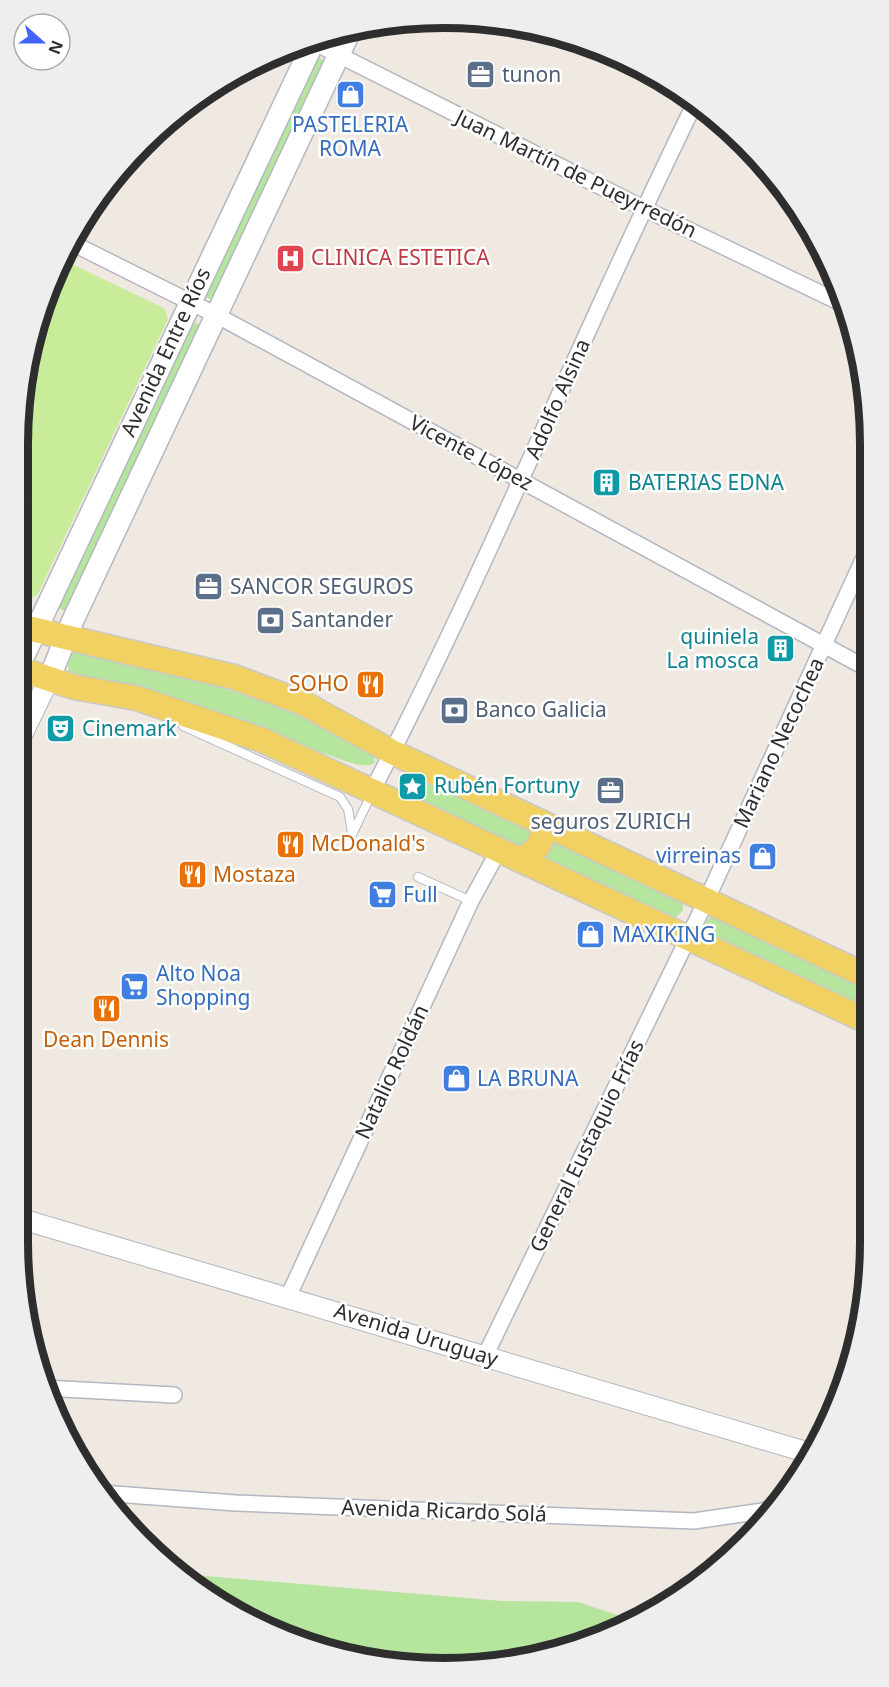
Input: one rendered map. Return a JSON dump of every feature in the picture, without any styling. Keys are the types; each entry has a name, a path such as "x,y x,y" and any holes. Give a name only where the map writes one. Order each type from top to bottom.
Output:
{"main road":[{"name":"Avenida Entre Ríos","path":"49,679 66,638 346,41"},
{"name":"Avenida Entre Ríos","path":"28,625 189,301 307,53"},
{"path":"28,627 234,677 303,703 392,752 860,973"},
{"path":"28,671 74,687 136,698 221,724 271,755 372,791 860,1018"},
{"path":"512,855 534,851 540,844 543,829 539,821"}],"street":[{"name":"Juan Martín de Pueyrredón","path":"322,47 643,208 834,300"},
{"name":"Adolfo Alsina","path":"372,791 522,481 643,208 692,110"},
{"name":"Vicente López","path":"79,246 218,316 860,665"},
{"name":"Mariano Necochea","path":"689,937 860,567"},
{"path":"28,722 49,679"},
{"name":"Natalio Roldán","path":"288,1297 471,901 494,859 512,855"},
{"name":"General Eustaquio Frías","path":"485,1356 689,937"},
{"name":"Avenida Uruguay","path":"28,1221 805,1452"},
{"path":"55,1389 174,1395"},
{"name":"Avenida Ricardo Solá","path":"112,1494 236,1503 694,1521 762,1511"}],"lane":[{"path":"136,698 157,715"},
{"path":"175,723 271,755 340,797 348,809 352,833"},
{"path":"347,845 372,791"},
{"path":"418,877 471,901"}],"green space":[{"path":"315,56 327,62 215,301 203,296"},
{"path":"70,263 164,308 168,319 38,594 28,600 29,417 36,363 51,311"},
{"path":"191,321 203,326 69,613 57,607"},
{"path":"84,651 179,675 272,705 358,742 369,751 375,762 362,765 308,750 69,672 67,659 74,652"},
{"path":"407,769 534,832 525,849 401,796 398,781"},
{"path":"546,833 683,902 683,910 677,917 667,917 536,857"},
{"path":"712,915 860,979 860,1009 711,939 706,931 706,922"},
{"path":"194,1575 502,1601 579,1602 626,1617 578,1636 526,1651 472,1658 417,1658 363,1651 285,1627 236,1603"}],"place":[{"name":"tunon","path":"481,75"},
{"name":"PASTELERIA ROMA","path":"350,94"},
{"name":"CLINICA ESTETICA","path":"290,258"},
{"name":"BATERIAS EDNA","path":"607,483"},
{"name":"SANCOR SEGUROS","path":"209,587"},
{"name":"Santander","path":"270,620"},
{"name":"quiniela La mosca","path":"780,649"},
{"name":"SOHO","path":"370,684"},
{"name":"Banco Galicia","path":"454,710"},
{"name":"Cinemark","path":"61,729"},
{"name":"Rubén Fortuny","path":"413,786"},
{"name":"seguros ZURICH","path":"611,791"},
{"name":"McDonald's","path":"290,844"},
{"name":"virreinas","path":"762,856"},
{"name":"Mostaza","path":"192,875"},
{"name":"Full","path":"382,895"},
{"name":"MAXIKING","path":"591,935"},
{"name":"Alto Noa Shopping","path":"135,986"},
{"name":"Dean Dennis","path":"106,1009"},
{"name":"LA BRUNA","path":"456,1079"}]}
